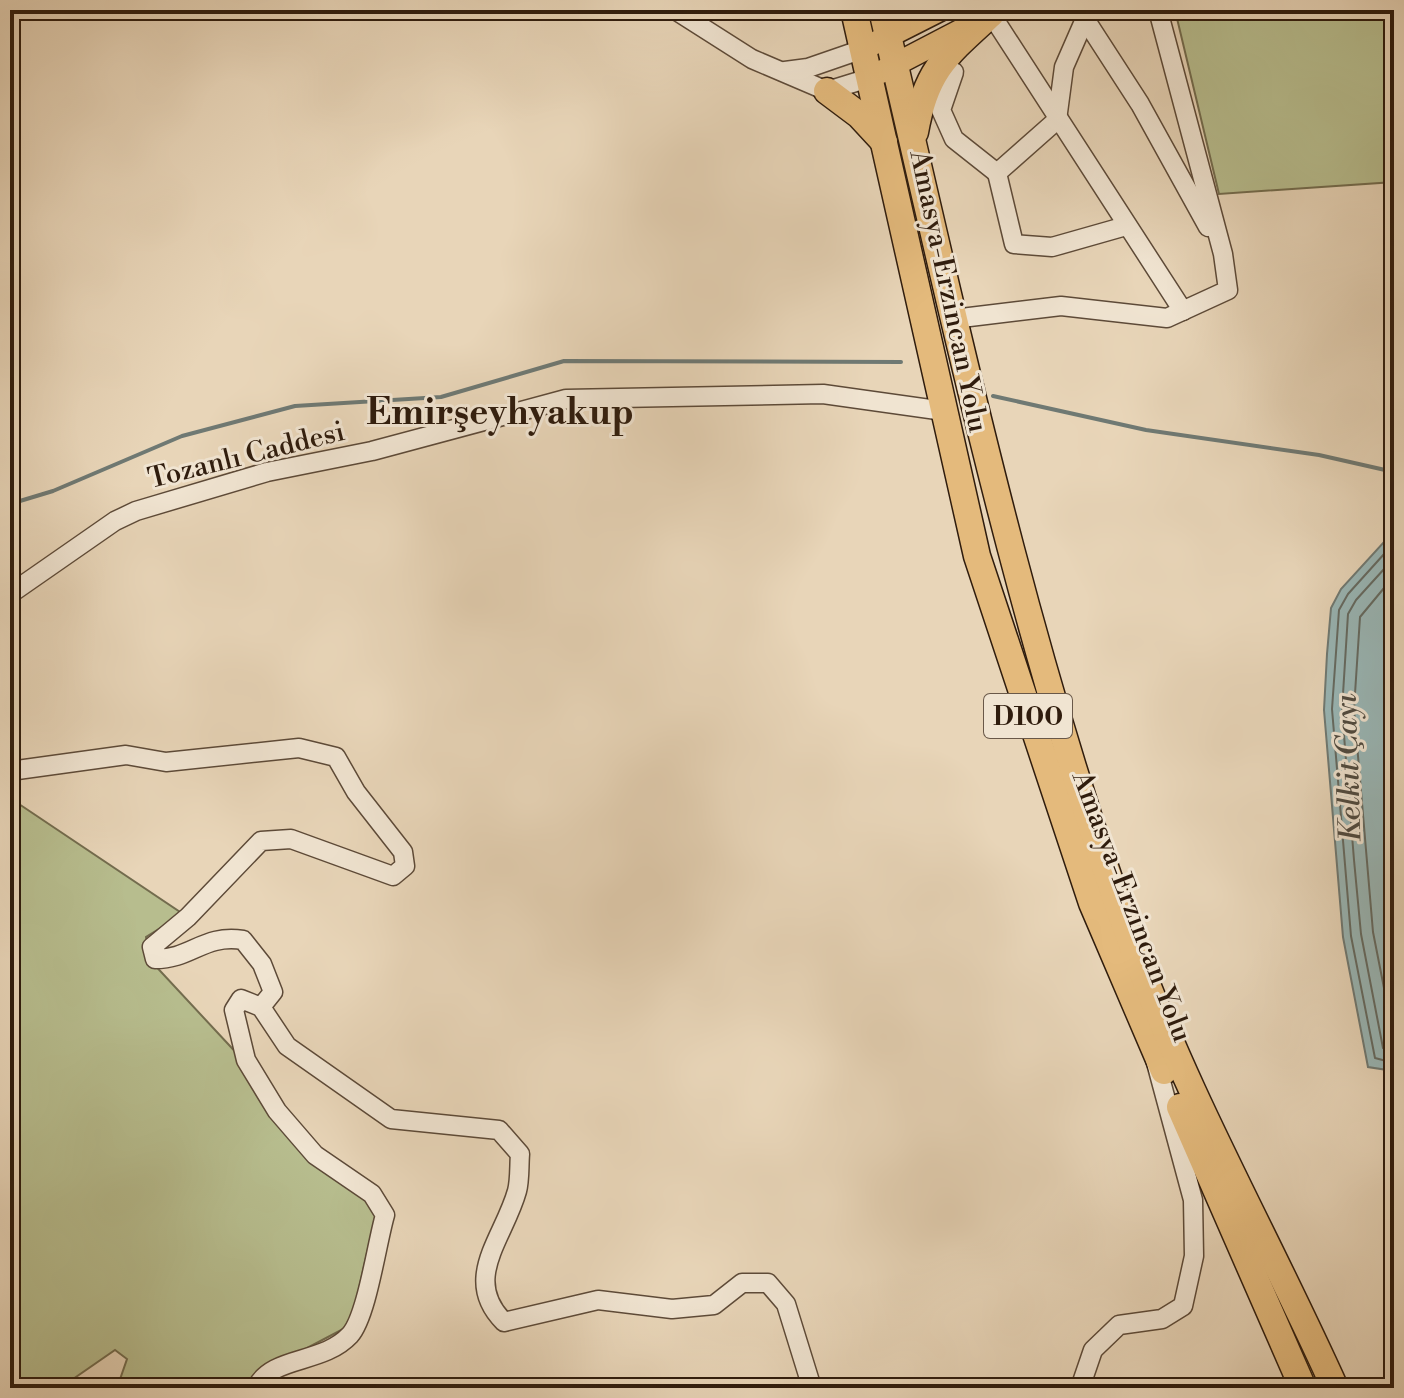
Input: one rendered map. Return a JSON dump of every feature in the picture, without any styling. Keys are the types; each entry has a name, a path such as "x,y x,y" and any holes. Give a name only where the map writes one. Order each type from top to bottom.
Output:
{"highway":[{"name":"Amasya-Erzincan Yolu","path":"854,10 977,556 1019,690 1092,903 1151,1045 1303,1388"},
{"path":"913,144 922,95 934,70 994,12"},
{"name":"D100","path":"885,22 1012,559 1087,816 1134,951 1183,1075 1335,1388"},
{"path":"827,91 859,115 885,143"}],"main road":[{"path":"863,49 885,22 940,10"},
{"path":"869,78 994,12"}],"street":[{"path":"675,10 752,59 827,91 869,78"},
{"path":"953,319 1061,306 1167,318 1228,290 1223,254 1158,10"},
{"path":"994,12 1057,120 1183,311"},
{"path":"997,173 1057,120 1064,67 1085,19 1140,104 1223,254"},
{"path":"785,71 808,68 863,49"},
{"path":"954,72 941,110 954,139 997,173 1014,244 1052,247 1126,226"},
{"name":"Tozanlı Caddesi","path":"10,594 115,521 136,511 267,472 449,432 537,405 595,397 823,394 944,411"},
{"path":"10,771 126,755 166,762 299,748 336,757 356,792 403,852 405,866 393,876 291,839 261,841 188,917 152,947 155,959 173,959 220,936 243,940 262,964 273,992 261,1007"},
{"path":"256,1388 278,1366 325,1354 352,1333 365,1297 385,1215 372,1194 315,1155 277,1111 246,1060 234,1010 241,999 261,1007 287,1046 391,1119 499,1130 520,1154 517,1190 484,1272 488,1306 504,1322 598,1300 672,1309 714,1305 742,1283 768,1283 786,1304 812,1388"},
{"path":"1080,1388 1093,1350 1119,1325 1162,1319 1183,1306 1194,1256 1193,1200 1151,1045"}],"green space":[{"path":"1175,10 1391,10 1394,182 1219,194"},
{"path":"10,798 183,914 146,937 150,960 242,1059 310,1155 377,1209 356,1302 347,1327 254,1376 255,1388 117,1388 127,1359 115,1350 60,1388 10,1388"}],"water":[{"name":"Kelkit Çayı","path":"1394,531 1394,1071 1368,1067 1343,937 1324,710 1331,608 1341,589"}],"waterway":[{"path":"10,504 53,491 182,436 295,406 441,397 564,361 901,362"},
{"path":"993,396 1146,430 1319,455 1394,472"}],"district":[{"name":"Emirşeyhyakup","path":"500,411"}]}
